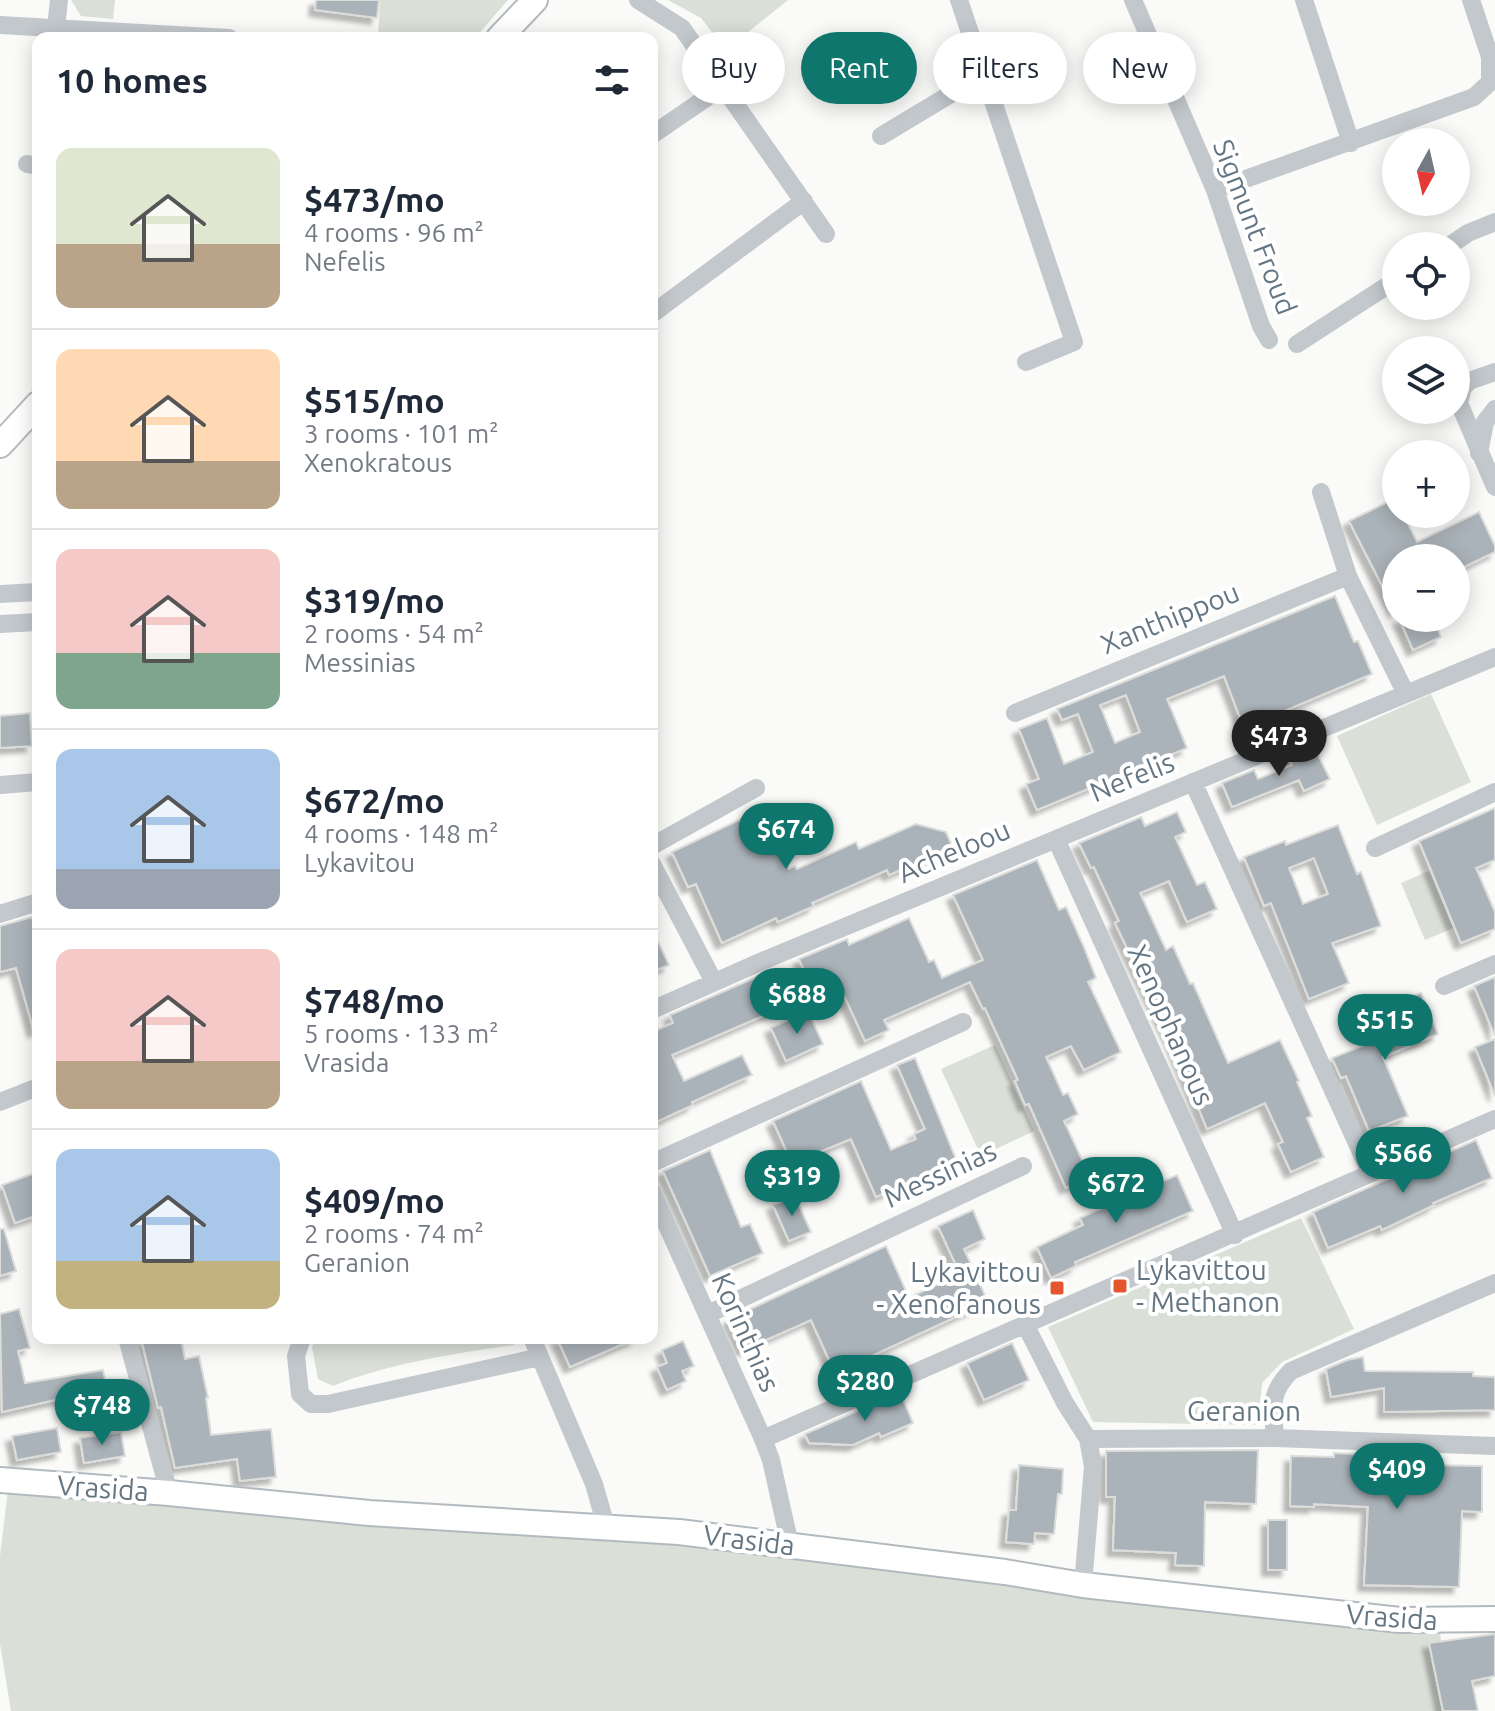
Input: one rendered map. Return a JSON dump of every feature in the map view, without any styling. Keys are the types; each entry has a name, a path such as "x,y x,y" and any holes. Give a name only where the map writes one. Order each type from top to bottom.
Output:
{"street":[{"path":"56,28 59,0"},
{"path":"505,32 535,0"},
{"path":"638,0 685,32"},
{"path":"959,0 970,32"},
{"name":"Sigmunt Froud","path":"1133,0 1215,190 1261,326 1269,340"},
{"path":"1304,0 1351,143"},
{"path":"1215,190 1474,97 1490,82 1490,57 1471,0"},
{"path":"0,25 125,32"},
{"path":"658,131 697,104"},
{"path":"738,104 826,234"},
{"path":"881,136 934,104"},
{"path":"994,104 1074,342 1026,362"},
{"path":"658,310 804,201"},
{"path":"1470,232 1495,222"},
{"path":"1297,344 1382,289"},
{"path":"1495,372 1469,381 1460,396 1462,414 1495,487"},
{"path":"1479,453 1485,422 1495,409"},
{"path":"0,445 32,410"},
{"path":"1321,492 1348,576 1406,694"},
{"name":"Xanthippou","path":"1015,713 1348,576"},
{"path":"0,594 32,592"},
{"path":"0,624 32,622"},
{"name":"Nefelis","path":"1056,839 1495,657"},
{"path":"0,785 32,782"},
{"path":"1193,782 1370,1172"},
{"path":"658,843 756,788"},
{"path":"1375,848 1495,792"},
{"name":"Acheloou","path":"658,1007 1056,839"},
{"name":"Xenophanous","path":"1056,839 1235,1235"},
{"path":"658,875 714,982"},
{"path":"0,914 32,904"},
{"path":"1444,986 1495,964"},
{"path":"658,1160 963,1022"},
{"path":"0,1102 32,1089"},
{"path":"763,1439 1495,1119"},
{"name":"Messinias","path":"708,1314 1023,1166"},
{"name":"Korinthias","path":"658,1205 763,1439 771,1460 790,1545"},
{"path":"1275,1438 1273,1398 1279,1383 1291,1371 1495,1283"},
{"path":"1026,1326 1065,1403 1088,1439 1093,1466 1083,1585"},
{"path":"129,1344 169,1493"},
{"path":"300,1344 296,1356 300,1394 311,1404 328,1404 540,1357"},
{"path":"535,1344 594,1484 606,1526"},
{"name":"Geranion","path":"1088,1439 1275,1438 1495,1446"},
{"name":"Vrasida","path":"0,1480 369,1513 606,1526 790,1545 1083,1585 1400,1620 1495,1619"}],"shaded area":[{"path":"71,0 115,0 113,19 81,16"},
{"path":"380,0 508,0 480,32 378,32"},
{"path":"668,0 788,0 748,32 712,32 701,18"},
{"path":"1431,694 1471,782 1377,825 1337,736"},
{"path":"1429,871 1453,928 1425,940 1401,883"},
{"path":"995,1045 1034,1131 981,1156 941,1069"},
{"path":"1301,1218 1354,1329 1282,1362 1262,1383 1258,1425 1093,1422 1048,1327"},
{"path":"313,1344 515,1344 400,1365 333,1386 318,1379"},
{"path":"8,1490 616,1532 1439,1625 1450,1711 11,1711 0,1644 0,1556"}],"building":[{"path":"316,0 379,0 377,18 315,10"},
{"path":"1382,505 1382,528 1410,528 1417,542 1446,528 1470,528 1470,516 1479,512 1495,552 1470,564 1470,544 1382,544 1382,586 1349,521"},
{"path":"1335,596 1354,642 1358,641 1372,674 1244,728 1224,676 1167,699 1187,748 1037,810 1026,784 1039,779 1019,729 1047,718 1064,764 1093,752 1078,714 1062,720 1057,709","holes":["1126,695 1140,732 1115,743 1100,705"]},
{"path":"1405,632 1439,632 1441,637 1413,650"},
{"path":"30,713 32,746 0,748 0,716"},
{"path":"1313,745 1330,779 1304,791 1299,780 1232,807 1222,783 1254,770 1258,779 1292,765 1288,757"},
{"path":"1495,808 1495,860 1476,868 1495,912 1495,929 1461,943 1419,841"},
{"path":"762,809 789,869 795,866 797,869 856,842 859,849 916,824 946,832 953,848 889,875 887,870 812,903 814,906 778,922 776,918 722,943 696,884 688,887 672,852"},
{"path":"1177,812 1186,832 1175,837 1197,885 1205,882 1217,909 1187,922 1169,881 1140,893 1166,950 1173,946 1190,984 1193,983 1228,1063 1280,1040 1299,1081 1312,1116 1307,1118 1324,1157 1291,1172 1278,1144 1283,1142 1265,1103 1207,1129 1171,1040 1115,923 1119,921 1079,843 1141,817 1145,826"},
{"path":"1338,825 1357,874 1361,872 1381,926 1332,943 1349,983 1309,999 1271,903 1264,906 1244,857 1285,841 1286,845","holes":["1314,858 1328,894 1303,904 1289,868"]},
{"path":"1037,860 1059,910 1066,907 1083,945 1096,978 1088,982 1121,1052 1084,1070 1071,1046 1046,1057 1063,1095 1068,1093 1078,1114 1064,1121 1090,1177 1066,1188 1029,1104 1025,1105 1015,1081 1018,1080 985,1008 970,982 884,1020 889,1030 865,1041 838,982 814,993 799,959 847,939 849,945 909,918 929,962 934,960 942,978 983,960 953,895"},
{"path":"32,917 32,1024 16,968 0,972 0,926"},
{"path":"658,942 669,965 658,970"},
{"path":"761,975 777,1010 672,1055 684,1081 742,1055 752,1075 658,1121 658,1029 673,1023 670,1015"},
{"path":"1495,977 1495,1036 1474,986"},
{"path":"1421,993 1438,1034 1383,1057 1408,1116 1369,1131 1346,1076 1341,1078 1332,1058 1393,1034 1382,1008"},
{"path":"808,1011 823,1044 786,1061 771,1028"},
{"path":"1495,1039 1495,1096 1475,1047"},
{"path":"915,1058 957,1162 876,1197 851,1139 792,1163 773,1121 861,1081 891,1150 916,1139 914,1134 925,1129 897,1065"},
{"path":"1476,1140 1492,1178 1433,1203 1382,1230 1380,1226 1328,1248 1313,1212"},
{"path":"710,1150 741,1227 750,1224 763,1253 710,1276 663,1171"},
{"path":"32,1174 32,1217 15,1223 2,1185"},
{"path":"1177,1175 1193,1211 1075,1262 1076,1266 1051,1278 1037,1247 1083,1225 1080,1218"},
{"path":"795,1196 811,1232 789,1241 773,1205"},
{"path":"973,1210 985,1239 964,1249 988,1302 835,1373 811,1320 743,1350 729,1319 886,1246 909,1298 960,1274 938,1226"},
{"path":"0,1229 4,1229 16,1271 0,1276"},
{"path":"19,1309 30,1348 18,1351 25,1383 103,1370 109,1398 65,1407 64,1398 2,1412 0,1314"},
{"path":"683,1341 694,1366 682,1371 686,1381 667,1390 657,1367 667,1363 662,1350"},
{"path":"1012,1343 1029,1380 984,1400 967,1363"},
{"path":"142,1344 182,1344 185,1359 199,1356 208,1398 211,1435 271,1429 276,1477 240,1481 237,1459 175,1468 161,1407 158,1408"},
{"path":"560,1344 623,1344 570,1367"},
{"path":"1363,1357 1365,1371 1473,1372 1473,1376 1495,1377 1495,1410 1384,1412 1384,1388 1331,1397 1326,1369"},
{"path":"900,1392 913,1423 853,1445 809,1443 805,1434"},
{"path":"57,1428 61,1452 17,1460 12,1436"},
{"path":"121,1432 125,1456 84,1463 80,1438"},
{"path":"1258,1450 1256,1504 1205,1502 1204,1566 1175,1565 1176,1553 1113,1550 1115,1497 1106,1497 1106,1451"},
{"path":"1334,1453 1427,1458 1427,1465 1482,1466 1482,1512 1462,1511 1459,1587 1364,1585 1368,1507 1290,1506 1291,1456 1334,1457"},
{"path":"1019,1465 1063,1469 1062,1494 1058,1494 1054,1534 1035,1533 1034,1544 1006,1542 1009,1510 1016,1510"},
{"path":"1268,1520 1287,1520 1287,1570 1268,1570"},
{"path":"1495,1634 1495,1676 1472,1681 1478,1711 1443,1711 1429,1643"}],"place":[{"name":"Lykavittou - Methanon","path":"1120,1286"},
{"name":"Lykavittou - Xenofanous","path":"1057,1288"}]}
